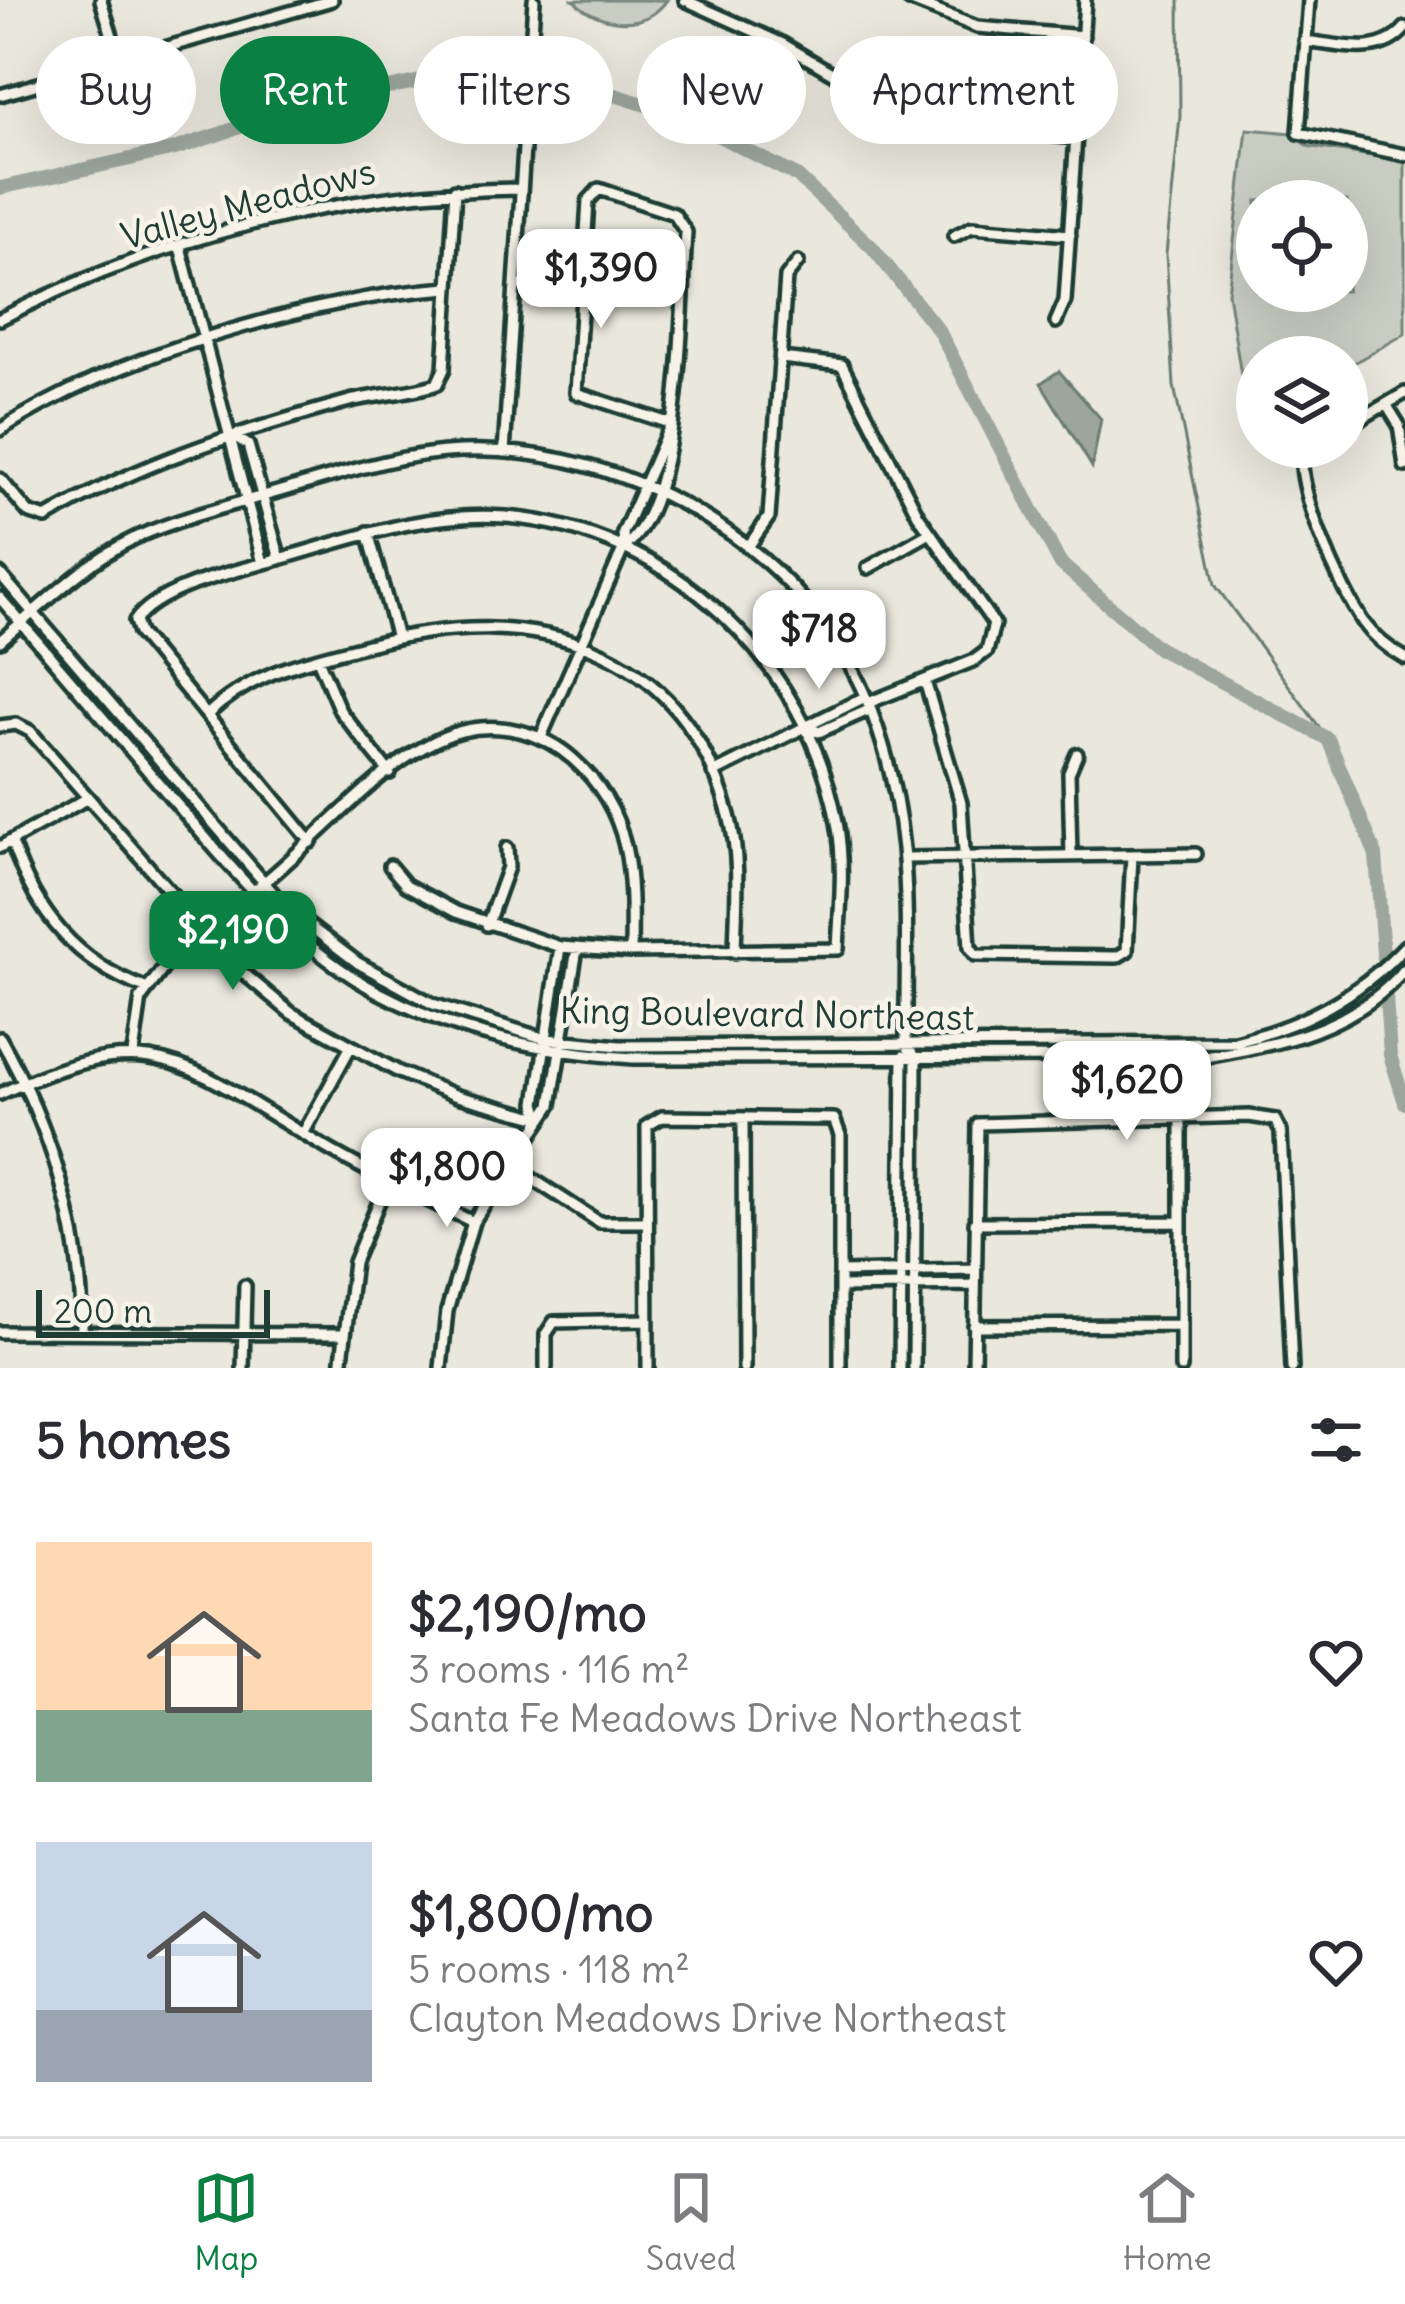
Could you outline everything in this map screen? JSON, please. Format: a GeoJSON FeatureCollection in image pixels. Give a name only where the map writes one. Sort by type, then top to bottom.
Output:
{"type":"FeatureCollection","features":[{"type":"Feature","properties":{"kind":"street"},"geometry":{"type":"LineString","coordinates":[[101,0],[112,36]]}},
{"type":"Feature","properties":{"kind":"street"},"geometry":{"type":"LineString","coordinates":[[196,40],[332,0]]}},
{"type":"Feature","properties":{"kind":"street"},"geometry":{"type":"LineString","coordinates":[[504,452],[525,133],[533,106],[528,95],[534,0]]}},
{"type":"Feature","properties":{"kind":"street"},"geometry":{"type":"LineString","coordinates":[[685,0],[783,44],[830,72]]}},
{"type":"Feature","properties":{"kind":"street"},"geometry":{"type":"LineString","coordinates":[[909,0],[977,27],[1083,35],[1085,0]]}},
{"type":"Feature","properties":{"kind":"street"},"geometry":{"type":"LineString","coordinates":[[1309,0],[1299,133],[1405,155]]}},
{"type":"Feature","properties":{"kind":"street"},"geometry":{"type":"LineString","coordinates":[[1305,41],[1373,48],[1390,44],[1405,28]]}},
{"type":"Feature","properties":{"kind":"street"},"geometry":{"type":"LineString","coordinates":[[0,95],[36,85]]}},
{"type":"Feature","properties":{"kind":"street"},"geometry":{"type":"LineString","coordinates":[[1056,322],[1065,302],[1076,144]]}},
{"type":"Feature","properties":{"kind":"street","name":"Valley Meadows"},"geometry":{"type":"LineString","coordinates":[[0,319],[88,276],[347,202],[455,190],[521,189]]}},
{"type":"Feature","properties":{"kind":"street"},"geometry":{"type":"LineString","coordinates":[[0,479],[36,518],[46,518],[128,473],[234,436],[351,401],[439,383],[445,369],[455,190]]}},
{"type":"Feature","properties":{"kind":"street"},"geometry":{"type":"LineString","coordinates":[[624,547],[636,539],[668,466],[672,424],[685,225],[674,214],[614,190],[594,190],[588,201],[576,394],[672,424]]}},
{"type":"Feature","properties":{"kind":"street"},"geometry":{"type":"LineString","coordinates":[[954,236],[972,227],[1070,235]]}},
{"type":"Feature","properties":{"kind":"street"},"geometry":{"type":"LineString","coordinates":[[180,247],[234,436],[231,450],[263,563]]}},
{"type":"Feature","properties":{"kind":"street"},"geometry":{"type":"LineString","coordinates":[[748,547],[770,517],[786,277],[798,262]]}},
{"type":"Feature","properties":{"kind":"street"},"geometry":{"type":"LineString","coordinates":[[516,285],[581,290]]}},
{"type":"Feature","properties":{"kind":"street"},"geometry":{"type":"LineString","coordinates":[[0,430],[96,376],[339,303],[449,288]]}},
{"type":"Feature","properties":{"kind":"street"},"geometry":{"type":"LineString","coordinates":[[713,773],[808,728],[819,732],[868,703],[987,651],[994,624],[930,533],[842,365],[781,358]]}},
{"type":"Feature","properties":{"kind":"street"},"geometry":{"type":"LineString","coordinates":[[1368,415],[1405,393]]}},
{"type":"Feature","properties":{"kind":"street"},"geometry":{"type":"LineString","coordinates":[[1386,404],[1399,425],[1405,466]]}},
{"type":"Feature","properties":{"kind":"street"},"geometry":{"type":"LineString","coordinates":[[541,737],[672,424]]}},
{"type":"Feature","properties":{"kind":"street"},"geometry":{"type":"LineString","coordinates":[[234,436],[248,446],[280,559]]}},
{"type":"Feature","properties":{"kind":"street"},"geometry":{"type":"LineString","coordinates":[[0,641],[99,559],[138,537],[245,501],[427,453],[504,452],[573,462],[645,485],[748,547],[816,617],[868,703],[900,797],[906,858],[907,1045],[902,1058],[900,1368]]}},
{"type":"Feature","properties":{"kind":"street"},"geometry":{"type":"LineString","coordinates":[[1305,468],[1309,502],[1356,610],[1376,637],[1405,658]]}},
{"type":"Feature","properties":{"kind":"street"},"geometry":{"type":"LineString","coordinates":[[311,842],[139,633],[135,621],[142,611],[176,593],[263,563],[413,521],[503,517],[553,523],[624,547],[733,621],[763,654],[808,728],[837,818],[842,860],[838,949],[631,952],[560,946],[487,925],[406,885],[390,866]]}},
{"type":"Feature","properties":{"kind":"street"},"geometry":{"type":"LineString","coordinates":[[368,532],[397,638]]}},
{"type":"Feature","properties":{"kind":"street"},"geometry":{"type":"LineString","coordinates":[[868,568],[930,533]]}},
{"type":"Feature","properties":{"kind":"street","name":"King Boulevard Northeast"},"geometry":{"type":"LineString","coordinates":[[0,574],[287,909],[394,985],[560,1053],[633,1058],[1205,1057],[1281,1045],[1318,1031],[1369,1000],[1405,969]]}},
{"type":"Feature","properties":{"kind":"street","name":"King Boulevard Northeast"},"geometry":{"type":"LineString","coordinates":[[0,598],[251,891],[313,949],[377,992],[456,1027],[545,1045],[562,1040],[620,1046],[1235,1042],[1298,1025],[1366,982],[1405,946]]}},
{"type":"Feature","properties":{"kind":"street"},"geometry":{"type":"LineString","coordinates":[[207,715],[245,683],[427,629],[497,625],[583,645],[614,660],[666,700],[713,773],[736,856],[735,952]]}},
{"type":"Feature","properties":{"kind":"street"},"geometry":{"type":"LineString","coordinates":[[318,658],[334,701],[390,773]]}},
{"type":"Feature","properties":{"kind":"street"},"geometry":{"type":"LineString","coordinates":[[925,681],[962,802],[970,946],[988,958],[1117,957],[1127,951],[1132,856]]}},
{"type":"Feature","properties":{"kind":"street"},"geometry":{"type":"LineString","coordinates":[[0,726],[16,724],[30,731],[204,931],[291,1013],[350,1048],[457,1096],[540,1118]]}},
{"type":"Feature","properties":{"kind":"street"},"geometry":{"type":"LineString","coordinates":[[134,1054],[146,988],[204,931],[390,773],[432,743],[464,730],[497,728],[541,737],[588,772],[624,827],[632,873],[631,952]]}},
{"type":"Feature","properties":{"kind":"street"},"geometry":{"type":"LineString","coordinates":[[1071,856],[1070,772],[1077,754]]}},
{"type":"Feature","properties":{"kind":"street"},"geometry":{"type":"LineString","coordinates":[[0,847],[88,798]]}},
{"type":"Feature","properties":{"kind":"street"},"geometry":{"type":"LineString","coordinates":[[12,844],[26,884],[72,946],[113,976],[146,988]]}},
{"type":"Feature","properties":{"kind":"street"},"geometry":{"type":"LineString","coordinates":[[487,925],[508,867],[507,848]]}},
{"type":"Feature","properties":{"kind":"street"},"geometry":{"type":"LineString","coordinates":[[906,858],[1196,854]]}},
{"type":"Feature","properties":{"kind":"street"},"geometry":{"type":"LineString","coordinates":[[540,1118],[536,1103],[560,946]]}},
{"type":"Feature","properties":{"kind":"street"},"geometry":{"type":"LineString","coordinates":[[441,1368],[447,1311],[473,1222],[551,1105],[577,949]]}},
{"type":"Feature","properties":{"kind":"street"},"geometry":{"type":"LineString","coordinates":[[0,1038],[25,1082],[73,1224],[82,1279],[82,1330]]}},
{"type":"Feature","properties":{"kind":"street"},"geometry":{"type":"LineString","coordinates":[[907,1045],[916,1058],[914,1368]]}},
{"type":"Feature","properties":{"kind":"street"},"geometry":{"type":"LineString","coordinates":[[1079,1120],[1080,1045]]}},
{"type":"Feature","properties":{"kind":"street"},"geometry":{"type":"LineString","coordinates":[[1096,1045],[1096,1120]]}},
{"type":"Feature","properties":{"kind":"street"},"geometry":{"type":"LineString","coordinates":[[303,1134],[350,1048]]}},
{"type":"Feature","properties":{"kind":"street"},"geometry":{"type":"LineString","coordinates":[[0,1094],[101,1056],[134,1054],[208,1073],[303,1134],[473,1222]]}},
{"type":"Feature","properties":{"kind":"street"},"geometry":{"type":"LineString","coordinates":[[648,1368],[647,1126],[662,1117],[834,1119],[840,1135],[840,1368]]}},
{"type":"Feature","properties":{"kind":"street"},"geometry":{"type":"LineString","coordinates":[[743,1118],[744,1368]]}},
{"type":"Feature","properties":{"kind":"street"},"geometry":{"type":"LineString","coordinates":[[1181,1120],[1181,1368]]}},
{"type":"Feature","properties":{"kind":"street"},"geometry":{"type":"LineString","coordinates":[[974,1368],[978,1124],[1275,1120],[1281,1132],[1292,1368]]}},
{"type":"Feature","properties":{"kind":"street"},"geometry":{"type":"LineString","coordinates":[[511,1165],[598,1222],[646,1222]]}},
{"type":"Feature","properties":{"kind":"street"},"geometry":{"type":"LineString","coordinates":[[341,1368],[341,1334],[354,1262],[388,1180]]}},
{"type":"Feature","properties":{"kind":"street"},"geometry":{"type":"LineString","coordinates":[[975,1222],[1181,1222]]}},
{"type":"Feature","properties":{"kind":"street"},"geometry":{"type":"LineString","coordinates":[[841,1272],[974,1269]]}},
{"type":"Feature","properties":{"kind":"street"},"geometry":{"type":"LineString","coordinates":[[840,1287],[974,1285]]}},
{"type":"Feature","properties":{"kind":"street"},"geometry":{"type":"LineString","coordinates":[[243,1368],[244,1286]]}},
{"type":"Feature","properties":{"kind":"street"},"geometry":{"type":"LineString","coordinates":[[546,1368],[547,1334],[554,1322],[647,1320]]}},
{"type":"Feature","properties":{"kind":"street"},"geometry":{"type":"LineString","coordinates":[[974,1326],[1181,1325]]}},
{"type":"Feature","properties":{"kind":"street"},"geometry":{"type":"LineString","coordinates":[[0,1332],[341,1334]]}},
{"type":"Feature","properties":{"kind":"shaded area"},"geometry":{"type":"Polygon","coordinates":[[[573,0],[667,0],[646,17],[621,22],[595,15],[573,0]]]}},
{"type":"Feature","properties":{"kind":"shaded area"},"geometry":{"type":"Polygon","coordinates":[[[1247,129],[1293,133],[1307,146],[1405,161],[1405,334],[1368,355],[1368,336],[1236,336],[1236,344],[1228,293],[1236,224],[1236,312],[1368,312],[1368,180],[1241,180],[1247,129]]]}},
{"type":"Feature","properties":{"kind":"shaded area"},"geometry":{"type":"Polygon","coordinates":[[[1059,371],[1101,419],[1092,467],[1041,383],[1059,371]]]}},
{"type":"Feature","properties":{"kind":"waterway"},"geometry":{"type":"LineString","coordinates":[[428,0],[436,3]]}},
{"type":"Feature","properties":{"kind":"waterway"},"geometry":{"type":"LineString","coordinates":[[1179,0],[1180,117],[1166,254],[1174,386],[1215,585],[1328,739]]}},
{"type":"Feature","properties":{"kind":"waterway"},"geometry":{"type":"LineString","coordinates":[[0,188],[175,149],[296,108],[420,81],[555,76],[678,115],[797,176],[872,247],[939,331],[1060,563],[1158,648],[1328,739],[1376,855],[1390,1055],[1405,1103]]}}]}
